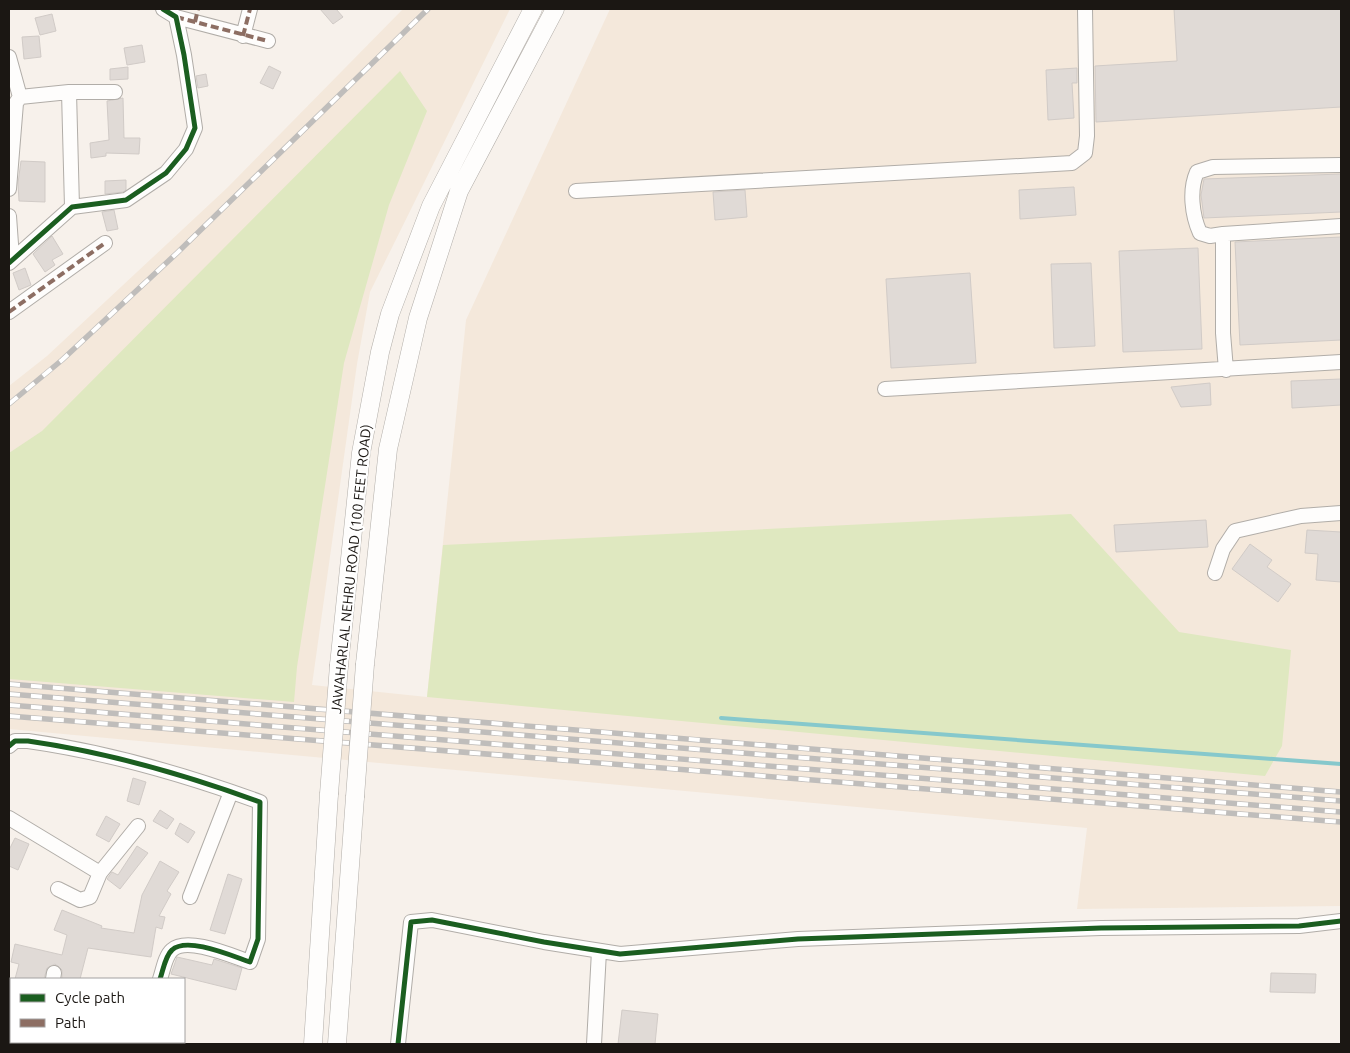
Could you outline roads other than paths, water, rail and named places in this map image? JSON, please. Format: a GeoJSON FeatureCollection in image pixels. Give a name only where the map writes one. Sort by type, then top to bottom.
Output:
{"type":"FeatureCollection","features":[{"type":"Feature","properties":{"kind":"main road","name":"JAWAHARLAL NEHRU ROAD (100 FEET ROAD)"},"geometry":{"type":"LineString","coordinates":[[313,1044],[339,665],[361,453],[380,352],[390,314],[431,206],[534,9]]}},
{"type":"Feature","properties":{"kind":"main road","name":"JAWAHARLAL NEHRU ROAD (100 FEET ROAD)"},"geometry":{"type":"LineString","coordinates":[[337,1044],[365,664],[388,449],[418,318],[460,191],[555,9]]}},
{"type":"Feature","properties":{"kind":"street"},"geometry":{"type":"LineString","coordinates":[[164,9],[176,17],[197,15],[243,36],[268,41]]}},
{"type":"Feature","properties":{"kind":"street"},"geometry":{"type":"LineString","coordinates":[[243,36],[250,9]]}},
{"type":"Feature","properties":{"kind":"street"},"geometry":{"type":"LineString","coordinates":[[576,191],[1072,162],[1085,152],[1088,136],[1085,9]]}},
{"type":"Feature","properties":{"kind":"street"},"geometry":{"type":"LineString","coordinates":[[11,260],[72,207],[126,200],[166,172],[186,149],[195,128],[176,17]]}},
{"type":"Feature","properties":{"kind":"street"},"geometry":{"type":"LineString","coordinates":[[9,57],[20,97],[16,103],[9,189]]}},
{"type":"Feature","properties":{"kind":"street"},"geometry":{"type":"LineString","coordinates":[[69,92],[72,207]]}},
{"type":"Feature","properties":{"kind":"street"},"geometry":{"type":"LineString","coordinates":[[20,97],[69,92],[115,92]]}},
{"type":"Feature","properties":{"kind":"street"},"geometry":{"type":"LineString","coordinates":[[1341,165],[1213,166],[1197,172],[1191,184],[1196,223],[1200,233],[1210,236],[1341,226]]}},
{"type":"Feature","properties":{"kind":"street"},"geometry":{"type":"LineString","coordinates":[[9,216],[11,260]]}},
{"type":"Feature","properties":{"kind":"street"},"geometry":{"type":"LineString","coordinates":[[1223,234],[1223,333],[1226,370]]}},
{"type":"Feature","properties":{"kind":"street"},"geometry":{"type":"LineString","coordinates":[[9,312],[105,243]]}},
{"type":"Feature","properties":{"kind":"street"},"geometry":{"type":"LineString","coordinates":[[885,389],[1341,362]]}},
{"type":"Feature","properties":{"kind":"street"},"geometry":{"type":"LineString","coordinates":[[1215,573],[1223,549],[1235,531],[1301,516],[1341,513]]}},
{"type":"Feature","properties":{"kind":"street"},"geometry":{"type":"LineString","coordinates":[[9,746],[15,742],[49,744],[111,758],[260,802],[258,939],[250,962],[196,945],[176,947],[170,952],[160,978]]}},
{"type":"Feature","properties":{"kind":"street"},"geometry":{"type":"LineString","coordinates":[[190,897],[231,792]]}},
{"type":"Feature","properties":{"kind":"street"},"geometry":{"type":"LineString","coordinates":[[9,818],[100,873]]}},
{"type":"Feature","properties":{"kind":"street"},"geometry":{"type":"LineString","coordinates":[[58,889],[80,900],[90,897],[100,873],[138,826]]}},
{"type":"Feature","properties":{"kind":"street"},"geometry":{"type":"LineString","coordinates":[[398,1044],[412,922],[432,920],[620,954],[798,939],[1101,928],[1299,926],[1341,921]]}},
{"type":"Feature","properties":{"kind":"street"},"geometry":{"type":"LineString","coordinates":[[594,1044],[599,951]]}},
{"type":"Feature","properties":{"kind":"waterway"},"geometry":{"type":"LineString","coordinates":[[721,718],[1341,764]]}},
{"type":"Feature","properties":{"kind":"railway"},"geometry":{"type":"LineString","coordinates":[[9,404],[62,360],[177,253],[428,9]]}},
{"type":"Feature","properties":{"kind":"railway"},"geometry":{"type":"LineString","coordinates":[[9,684],[1341,792]]}},
{"type":"Feature","properties":{"kind":"railway"},"geometry":{"type":"LineString","coordinates":[[9,694],[1341,801]]}},
{"type":"Feature","properties":{"kind":"railway"},"geometry":{"type":"LineString","coordinates":[[9,705],[1341,812]]}},
{"type":"Feature","properties":{"kind":"railway"},"geometry":{"type":"LineString","coordinates":[[9,716],[1341,822]]}}]}
